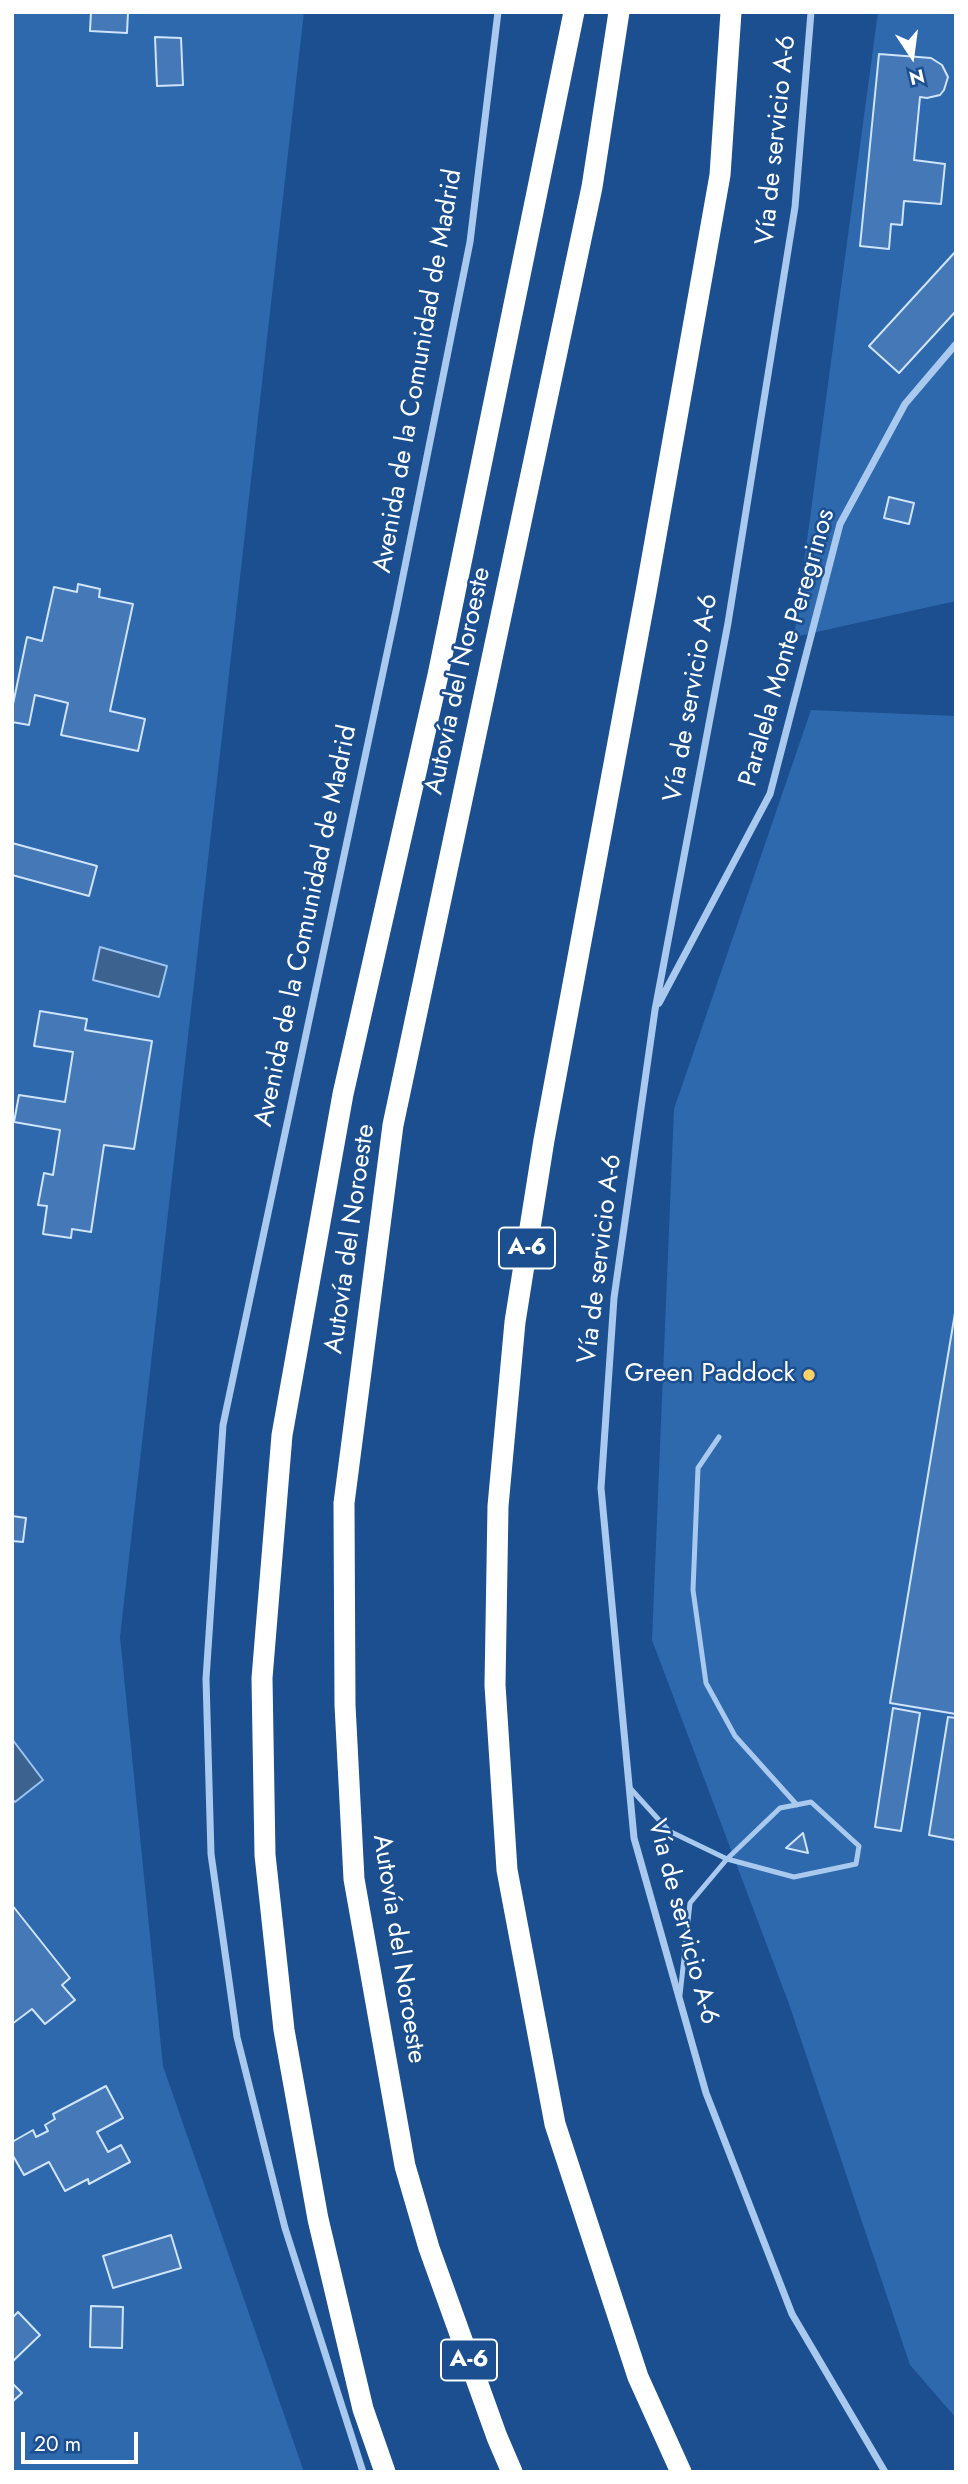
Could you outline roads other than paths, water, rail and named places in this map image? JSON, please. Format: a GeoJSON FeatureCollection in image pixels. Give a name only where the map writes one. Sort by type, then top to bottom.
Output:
{"type":"FeatureCollection","features":[{"type":"Feature","properties":{"kind":"highway"},"geometry":{"type":"LineString","coordinates":[[385,2472],[363,2409],[318,2219],[284,2030],[265,1855],[262,1678],[282,1435],[343,1094],[438,676],[574,12]]}},
{"type":"Feature","properties":{"kind":"highway","name":"Autovía del Noroeste"},"geometry":{"type":"LineString","coordinates":[[512,2472],[429,2248],[405,2166],[354,1879],[345,1705],[344,1503],[393,1125],[592,187],[620,12]]}},
{"type":"Feature","properties":{"kind":"highway","name":"A-6"},"geometry":{"type":"LineString","coordinates":[[681,2472],[638,2377],[555,2124],[507,1870],[495,1685],[498,1506],[515,1322],[544,1140],[720,175],[731,12]]}},
{"type":"Feature","properties":{"kind":"street","name":"Avenida de la Comunidad de Madrid"},"geometry":{"type":"LineString","coordinates":[[363,2472],[285,2228],[237,2037],[211,1854],[205,1679],[223,1425],[396,611],[470,242],[498,12]]}},
{"type":"Feature","properties":{"kind":"street","name":"Vía de servicio A-6"},"geometry":{"type":"LineString","coordinates":[[811,12],[793,220],[728,623],[655,1010],[614,1298],[601,1488],[634,1838],[706,2093],[792,2314],[885,2472]]}},
{"type":"Feature","properties":{"kind":"street","name":"Paralela Monte Peregrinos"},"geometry":{"type":"LineString","coordinates":[[655,1010],[770,794],[840,524],[905,404],[956,344]]}},
{"type":"Feature","properties":{"kind":"lane"},"geometry":{"type":"LineString","coordinates":[[719,1437],[698,1468],[693,1590],[706,1683],[735,1736],[797,1805]]}},
{"type":"Feature","properties":{"kind":"lane"},"geometry":{"type":"LineString","coordinates":[[629,1787],[669,1831],[727,1859],[794,1877],[856,1864],[859,1846],[811,1802],[780,1808],[727,1859],[691,1903],[680,1998]]}},
{"type":"Feature","properties":{"kind":"place","name":"Green Paddock"},"geometry":{"type":"Point","coordinates":[809,1375]}}]}
